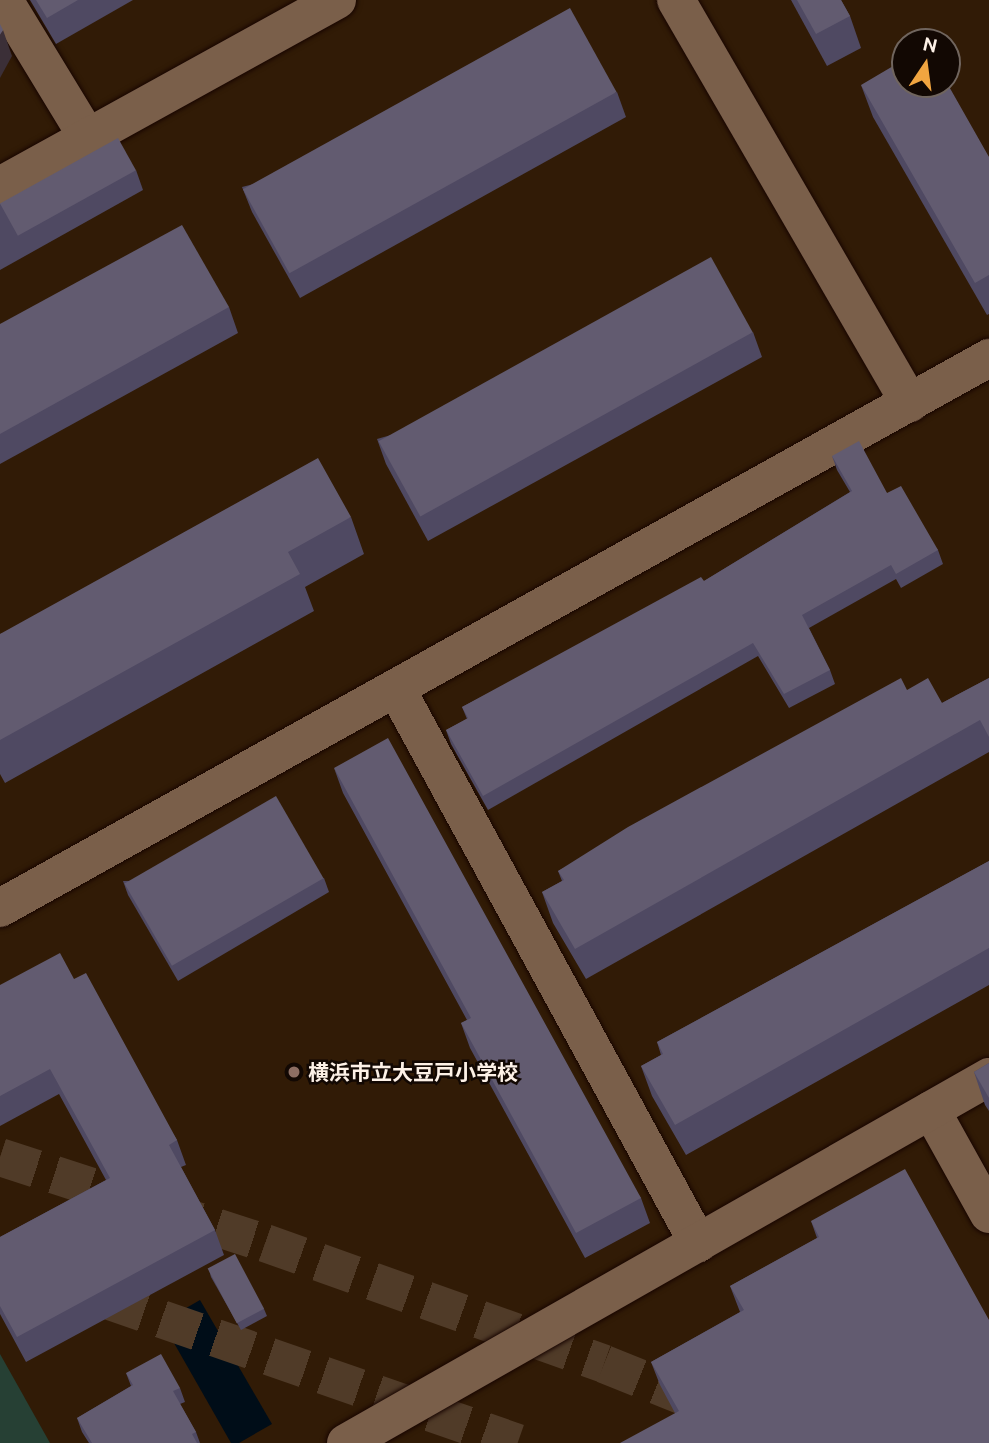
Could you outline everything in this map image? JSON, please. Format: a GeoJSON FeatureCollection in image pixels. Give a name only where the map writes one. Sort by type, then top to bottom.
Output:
{"type":"FeatureCollection","features":[{"type":"Feature","properties":{"kind":"street"},"geometry":{"type":"LineString","coordinates":[[4,0],[88,138]]}},
{"type":"Feature","properties":{"kind":"street"},"geometry":{"type":"LineString","coordinates":[[0,187],[337,0]]}},
{"type":"Feature","properties":{"kind":"street"},"geometry":{"type":"LineString","coordinates":[[676,0],[910,403]]}},
{"type":"Feature","properties":{"kind":"street"},"geometry":{"type":"LineString","coordinates":[[0,908],[397,690],[989,358]]}},
{"type":"Feature","properties":{"kind":"street"},"geometry":{"type":"LineString","coordinates":[[397,690],[698,1243]]}},
{"type":"Feature","properties":{"kind":"street"},"geometry":{"type":"LineString","coordinates":[[346,1443],[989,1077]]}},
{"type":"Feature","properties":{"kind":"street"},"geometry":{"type":"LineString","coordinates":[[931,1110],[989,1214]]}},
{"type":"Feature","properties":{"kind":"green space"},"geometry":{"type":"Polygon","coordinates":[[[0,1354],[50,1443],[0,1443],[0,1354]]]}},
{"type":"Feature","properties":{"kind":"shaded area"},"geometry":{"type":"Polygon","coordinates":[[[200,1300],[272,1424],[239,1443],[231,1443],[162,1322],[200,1300]]]}},
{"type":"Feature","properties":{"kind":"building"},"geometry":{"type":"Polygon","coordinates":[[[36,0],[78,0],[47,18],[36,0]]]}},
{"type":"Feature","properties":{"kind":"building"},"geometry":{"type":"Polygon","coordinates":[[[797,0],[841,0],[850,16],[816,34],[797,0]]]}},
{"type":"Feature","properties":{"kind":"building"},"geometry":{"type":"Polygon","coordinates":[[[570,8],[617,92],[289,273],[243,189],[570,8]]]}},
{"type":"Feature","properties":{"kind":"building"},"geometry":{"type":"Polygon","coordinates":[[[891,67],[891,98],[956,98],[989,157],[989,275],[975,283],[861,85],[891,67]]]}},
{"type":"Feature","properties":{"kind":"building"},"geometry":{"type":"Polygon","coordinates":[[[118,138],[136,170],[18,236],[0,203],[118,138]]]}},
{"type":"Feature","properties":{"kind":"building"},"geometry":{"type":"Polygon","coordinates":[[[182,225],[229,307],[0,434],[0,324],[182,225]]]}},
{"type":"Feature","properties":{"kind":"building"},"geometry":{"type":"Polygon","coordinates":[[[711,257],[753,332],[420,516],[379,441],[711,257]]]}},
{"type":"Feature","properties":{"kind":"building"},"geometry":{"type":"Polygon","coordinates":[[[859,441],[887,493],[901,486],[938,550],[896,574],[891,565],[802,615],[830,670],[784,694],[753,643],[483,796],[446,730],[468,718],[462,707],[701,577],[704,581],[852,491],[832,456],[859,441]]]}},
{"type":"Feature","properties":{"kind":"building"},"geometry":{"type":"Polygon","coordinates":[[[318,458],[351,517],[288,552],[300,574],[0,740],[0,634],[318,458]]]}},
{"type":"Feature","properties":{"kind":"building"},"geometry":{"type":"Polygon","coordinates":[[[901,678],[907,690],[928,678],[942,703],[989,678],[989,737],[980,720],[575,949],[542,892],[564,880],[558,871],[628,827],[901,678]]]}},
{"type":"Feature","properties":{"kind":"building"},"geometry":{"type":"Polygon","coordinates":[[[388,738],[641,1198],[576,1233],[461,1023],[471,1018],[334,768],[388,738]]]}},
{"type":"Feature","properties":{"kind":"building"},"geometry":{"type":"Polygon","coordinates":[[[276,796],[324,878],[172,966],[124,884],[276,796]]]}},
{"type":"Feature","properties":{"kind":"building"},"geometry":{"type":"Polygon","coordinates":[[[989,861],[989,948],[675,1125],[641,1066],[663,1054],[657,1042],[989,861]]]}},
{"type":"Feature","properties":{"kind":"building"},"geometry":{"type":"Polygon","coordinates":[[[60,953],[74,979],[86,973],[177,1140],[169,1145],[215,1230],[17,1337],[0,1306],[0,1237],[110,1178],[50,1069],[0,1096],[0,985],[60,953]]]}},
{"type":"Feature","properties":{"kind":"building"},"geometry":{"type":"Polygon","coordinates":[[[989,1063],[989,1098],[974,1072],[989,1063]]]}},
{"type":"Feature","properties":{"kind":"building"},"geometry":{"type":"Polygon","coordinates":[[[905,1169],[989,1320],[989,1443],[620,1443],[679,1411],[651,1362],[744,1310],[730,1286],[819,1237],[811,1221],[905,1169]]]}},
{"type":"Feature","properties":{"kind":"building"},"geometry":{"type":"Polygon","coordinates":[[[235,1254],[264,1309],[237,1323],[208,1269],[235,1254]]]}},
{"type":"Feature","properties":{"kind":"building"},"geometry":{"type":"Polygon","coordinates":[[[161,1354],[180,1388],[173,1391],[196,1432],[192,1434],[197,1443],[92,1443],[77,1418],[133,1385],[126,1373],[161,1354]]]}},
{"type":"Feature","properties":{"kind":"tunnel"},"geometry":{"type":"LineString","coordinates":[[0,1157],[265,1243],[604,1364],[801,1443]]}},
{"type":"Feature","properties":{"kind":"tunnel"},"geometry":{"type":"LineString","coordinates":[[0,1263],[518,1443]]}},
{"type":"Feature","properties":{"kind":"place","name":"横浜市立大豆戸小学校"},"geometry":{"type":"Point","coordinates":[294,1072]}}]}
